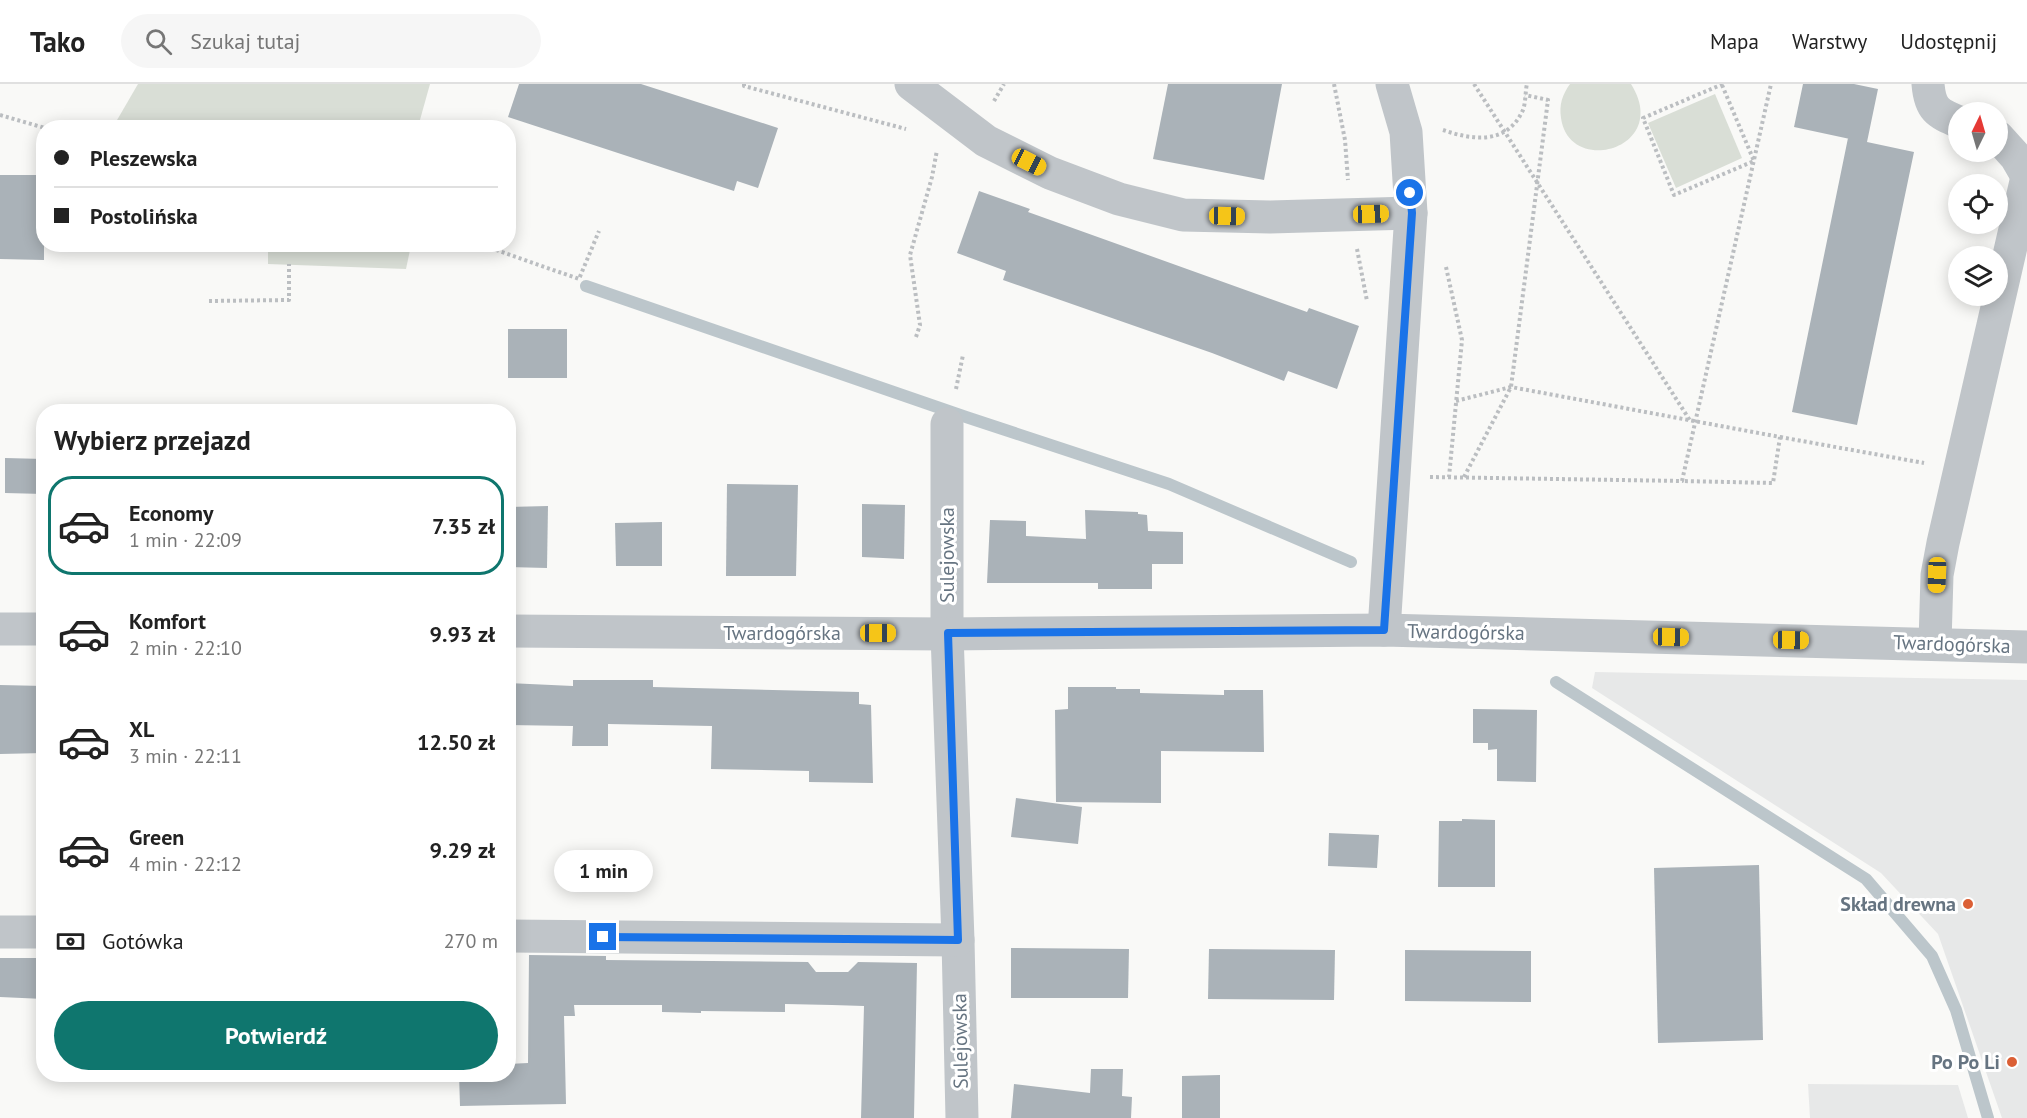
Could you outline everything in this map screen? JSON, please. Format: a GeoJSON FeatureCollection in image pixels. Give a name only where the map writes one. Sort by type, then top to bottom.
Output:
{"type":"FeatureCollection","features":[{"type":"Feature","properties":{"kind":"street"},"geometry":{"type":"LineString","coordinates":[[911,84],[944,125],[986,141],[1050,173],[1119,199],[1184,215],[1270,217],[1412,213]]}},
{"type":"Feature","properties":{"kind":"street"},"geometry":{"type":"LineString","coordinates":[[1384,630],[1412,213],[1406,132],[1392,84]]}},
{"type":"Feature","properties":{"kind":"street"},"geometry":{"type":"LineString","coordinates":[[1928,84],[1929,99],[1939,114],[1948,118]]}},
{"type":"Feature","properties":{"kind":"street"},"geometry":{"type":"LineString","coordinates":[[1935,643],[1937,575],[2027,176],[2008,149]]}},
{"type":"Feature","properties":{"kind":"street","name":"Sulejowska"},"geometry":{"type":"LineString","coordinates":[[947,424],[948,633],[962,1118]]}},
{"type":"Feature","properties":{"kind":"street"},"geometry":{"type":"LineString","coordinates":[[0,629],[36,629]]}},
{"type":"Feature","properties":{"kind":"street","name":"Twardogórska"},"geometry":{"type":"LineString","coordinates":[[516,631],[948,633],[1384,630],[2027,647]]}},
{"type":"Feature","properties":{"kind":"street"},"geometry":{"type":"LineString","coordinates":[[0,932],[36,932]]}},
{"type":"Feature","properties":{"kind":"street"},"geometry":{"type":"LineString","coordinates":[[516,936],[958,940]]}},
{"type":"Feature","properties":{"kind":"path"},"geometry":{"type":"LineString","coordinates":[[744,84],[744,86],[944,125],[933,177],[910,255],[920,325],[916,338]]}},
{"type":"Feature","properties":{"kind":"path"},"geometry":{"type":"LineString","coordinates":[[1334,84],[1345,140],[1351,215],[1367,302]]}},
{"type":"Feature","properties":{"kind":"path"},"geometry":{"type":"LineString","coordinates":[[1474,84],[1694,427]]}},
{"type":"Feature","properties":{"kind":"path"},"geometry":{"type":"LineString","coordinates":[[1438,128],[1464,137],[1487,137],[1505,133],[1522,112],[1527,84]]}},
{"type":"Feature","properties":{"kind":"path"},"geometry":{"type":"LineString","coordinates":[[1722,84],[1754,161],[1674,195],[1643,118],[1722,84]]}},
{"type":"Feature","properties":{"kind":"path"},"geometry":{"type":"LineString","coordinates":[[1682,481],[1771,84]]}},
{"type":"Feature","properties":{"kind":"path"},"geometry":{"type":"LineString","coordinates":[[1464,477],[1511,387],[1548,100],[1525,95]]}},
{"type":"Feature","properties":{"kind":"path"},"geometry":{"type":"LineString","coordinates":[[0,115],[36,125]]}},
{"type":"Feature","properties":{"kind":"path"},"geometry":{"type":"LineString","coordinates":[[502,252],[579,279],[599,231]]}},
{"type":"Feature","properties":{"kind":"path"},"geometry":{"type":"LineString","coordinates":[[1445,262],[1462,340],[1449,477]]}},
{"type":"Feature","properties":{"kind":"path"},"geometry":{"type":"LineString","coordinates":[[209,301],[289,300],[289,264]]}},
{"type":"Feature","properties":{"kind":"path"},"geometry":{"type":"LineString","coordinates":[[956,390],[963,355]]}},
{"type":"Feature","properties":{"kind":"path"},"geometry":{"type":"LineString","coordinates":[[1456,401],[1511,387],[1960,470]]}},
{"type":"Feature","properties":{"kind":"path"},"geometry":{"type":"LineString","coordinates":[[1394,478],[1464,477],[1773,483],[1780,437]]}},
{"type":"Feature","properties":{"kind":"shaded area"},"geometry":{"type":"Polygon","coordinates":[[[138,84],[430,84],[420,120],[117,120],[138,84]]]}},
{"type":"Feature","properties":{"kind":"shaded area"},"geometry":{"type":"Polygon","coordinates":[[[1570,84],[1631,84],[1640,107],[1638,125],[1629,139],[1614,148],[1597,150],[1581,147],[1568,136],[1560,109],[1563,96],[1570,84]]]}},
{"type":"Feature","properties":{"kind":"shaded area"},"geometry":{"type":"Polygon","coordinates":[[[1715,94],[1742,158],[1676,188],[1648,123],[1715,94]]]}},
{"type":"Feature","properties":{"kind":"shaded area"},"geometry":{"type":"Polygon","coordinates":[[[268,252],[410,252],[406,269],[268,264],[268,252]]]}},
{"type":"Feature","properties":{"kind":"shaded area","name":"Skład drewna"},"geometry":{"type":"Polygon","coordinates":[[[1595,672],[2027,680],[2027,1118],[2002,1118],[1938,934],[1881,873],[1592,688],[1595,672]]]}},
{"type":"Feature","properties":{"kind":"shaded area"},"geometry":{"type":"Polygon","coordinates":[[[1808,1084],[1958,1085],[1968,1118],[1810,1118],[1808,1084]]]}},
{"type":"Feature","properties":{"kind":"building"},"geometry":{"type":"Polygon","coordinates":[[[519,84],[641,84],[778,128],[758,188],[737,181],[734,191],[508,117],[519,84]]]}},
{"type":"Feature","properties":{"kind":"building"},"geometry":{"type":"Polygon","coordinates":[[[1168,84],[1282,84],[1264,180],[1153,159],[1168,84]]]}},
{"type":"Feature","properties":{"kind":"building"},"geometry":{"type":"Polygon","coordinates":[[[1803,84],[1854,84],[1878,89],[1867,142],[1914,152],[1857,425],[1792,412],[1848,139],[1794,127],[1803,84]]]}},
{"type":"Feature","properties":{"kind":"building"},"geometry":{"type":"Polygon","coordinates":[[[0,175],[36,175],[36,252],[44,252],[44,260],[0,259],[0,175]]]}},
{"type":"Feature","properties":{"kind":"building"},"geometry":{"type":"Polygon","coordinates":[[[979,191],[1030,209],[1028,212],[1307,312],[1309,308],[1359,326],[1337,389],[1288,371],[1284,381],[1212,353],[1003,280],[1006,271],[957,253],[979,191]]]}},
{"type":"Feature","properties":{"kind":"building"},"geometry":{"type":"Polygon","coordinates":[[[508,329],[567,329],[567,378],[508,378],[508,329]]]}},
{"type":"Feature","properties":{"kind":"building"},"geometry":{"type":"Polygon","coordinates":[[[5,458],[36,459],[36,494],[5,493],[5,458]]]}},
{"type":"Feature","properties":{"kind":"building"},"geometry":{"type":"Polygon","coordinates":[[[727,484],[798,485],[796,576],[726,576],[727,484]]]}},
{"type":"Feature","properties":{"kind":"building"},"geometry":{"type":"Polygon","coordinates":[[[862,504],[905,505],[904,559],[862,557],[862,504]]]}},
{"type":"Feature","properties":{"kind":"building"},"geometry":{"type":"Polygon","coordinates":[[[548,506],[547,568],[516,567],[516,507],[548,506]]]}},
{"type":"Feature","properties":{"kind":"building"},"geometry":{"type":"Polygon","coordinates":[[[1085,510],[1138,512],[1138,514],[1147,515],[1148,531],[1183,532],[1183,564],[1152,564],[1152,589],[1098,589],[1098,583],[987,583],[990,520],[1026,521],[1026,536],[1086,539],[1085,510]]]}},
{"type":"Feature","properties":{"kind":"building"},"geometry":{"type":"Polygon","coordinates":[[[662,522],[662,566],[616,566],[615,523],[662,522]]]}},
{"type":"Feature","properties":{"kind":"building"},"geometry":{"type":"Polygon","coordinates":[[[573,680],[653,680],[653,687],[859,692],[859,704],[871,705],[873,783],[809,782],[809,771],[711,769],[712,726],[608,724],[608,746],[572,746],[573,726],[516,725],[516,683],[573,686],[573,680]]]}},
{"type":"Feature","properties":{"kind":"building"},"geometry":{"type":"Polygon","coordinates":[[[0,685],[36,686],[36,753],[0,754],[0,685]]]}},
{"type":"Feature","properties":{"kind":"building"},"geometry":{"type":"Polygon","coordinates":[[[1068,687],[1116,687],[1116,689],[1140,689],[1140,693],[1224,695],[1224,690],[1263,690],[1264,752],[1161,751],[1161,803],[1056,802],[1055,710],[1068,709],[1068,687]]]}},
{"type":"Feature","properties":{"kind":"building"},"geometry":{"type":"Polygon","coordinates":[[[1473,709],[1537,710],[1536,782],[1497,781],[1497,749],[1488,750],[1488,743],[1473,743],[1473,709]]]}},
{"type":"Feature","properties":{"kind":"building"},"geometry":{"type":"Polygon","coordinates":[[[1016,798],[1082,807],[1078,844],[1011,837],[1016,798]]]}},
{"type":"Feature","properties":{"kind":"building"},"geometry":{"type":"Polygon","coordinates":[[[1462,819],[1495,820],[1495,887],[1438,887],[1439,821],[1462,821],[1462,819]]]}},
{"type":"Feature","properties":{"kind":"building"},"geometry":{"type":"Polygon","coordinates":[[[1329,833],[1379,835],[1377,868],[1328,866],[1329,833]]]}},
{"type":"Feature","properties":{"kind":"building"},"geometry":{"type":"Polygon","coordinates":[[[1759,865],[1763,1040],[1658,1043],[1654,868],[1759,865]]]}},
{"type":"Feature","properties":{"kind":"building"},"geometry":{"type":"Polygon","coordinates":[[[1011,948],[1129,949],[1128,998],[1011,998],[1011,948]]]}},
{"type":"Feature","properties":{"kind":"building"},"geometry":{"type":"Polygon","coordinates":[[[1209,949],[1335,950],[1334,1000],[1208,999],[1209,949]]]}},
{"type":"Feature","properties":{"kind":"building"},"geometry":{"type":"Polygon","coordinates":[[[1405,950],[1531,951],[1531,1002],[1405,1001],[1405,950]]]}},
{"type":"Feature","properties":{"kind":"building"},"geometry":{"type":"Polygon","coordinates":[[[529,955],[606,956],[606,960],[808,962],[816,972],[848,972],[858,962],[917,963],[914,1118],[861,1118],[864,1006],[785,1004],[785,1012],[701,1011],[701,1013],[662,1012],[662,1005],[574,1005],[575,1016],[564,1016],[566,1104],[460,1106],[459,1082],[516,1082],[516,1064],[528,1063],[529,955]]]}},
{"type":"Feature","properties":{"kind":"building"},"geometry":{"type":"Polygon","coordinates":[[[0,958],[36,958],[36,999],[0,997],[0,958]]]}},
{"type":"Feature","properties":{"kind":"building"},"geometry":{"type":"Polygon","coordinates":[[[1091,1069],[1123,1069],[1122,1096],[1132,1097],[1131,1118],[1011,1118],[1014,1084],[1090,1093],[1091,1069]]]}},
{"type":"Feature","properties":{"kind":"building"},"geometry":{"type":"Polygon","coordinates":[[[1220,1075],[1220,1118],[1182,1118],[1182,1076],[1220,1075]]]}},
{"type":"Feature","properties":{"kind":"waterway"},"geometry":{"type":"LineString","coordinates":[[586,286],[966,417],[1169,484],[1351,562]]}},
{"type":"Feature","properties":{"kind":"waterway"},"geometry":{"type":"LineString","coordinates":[[1556,682],[1866,879],[1932,956],[1956,1010],[1988,1118]]}},
{"type":"Feature","properties":{"kind":"place","name":"Skład drewna"},"geometry":{"type":"Point","coordinates":[1968,904]}},
{"type":"Feature","properties":{"kind":"place","name":"Po Po Li"},"geometry":{"type":"Point","coordinates":[2012,1062]}},
{"type":"Feature","properties":{"kind":"route"},"geometry":{"type":"LineString","coordinates":[[603,937],[958,940],[948,633],[1384,630],[1412,213],[1410,193]]}}]}
